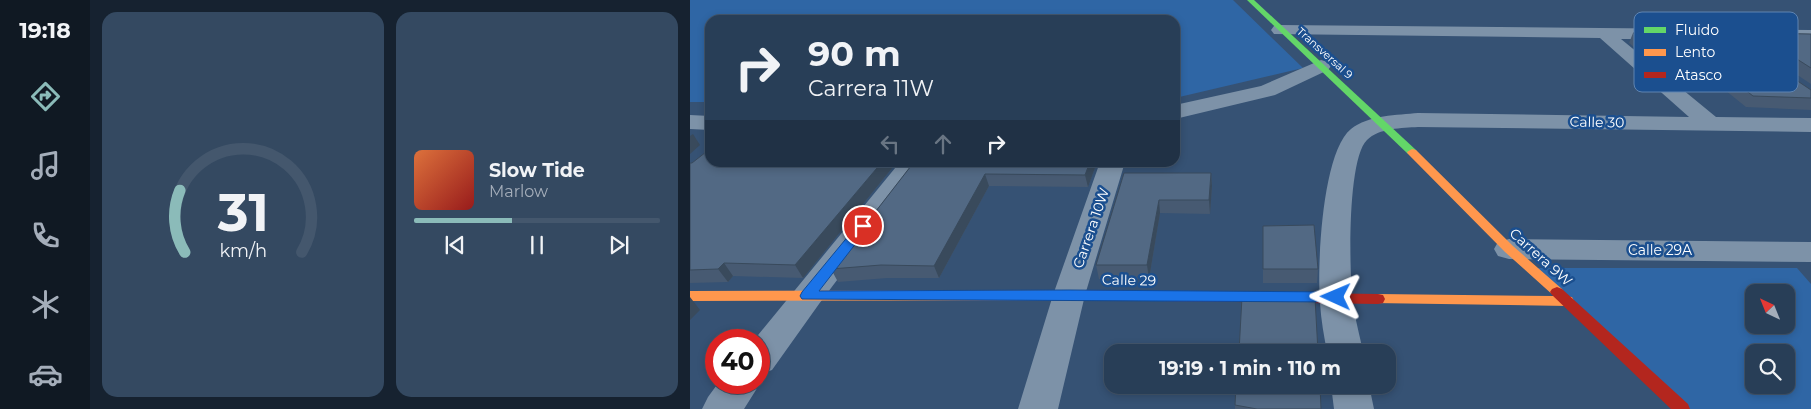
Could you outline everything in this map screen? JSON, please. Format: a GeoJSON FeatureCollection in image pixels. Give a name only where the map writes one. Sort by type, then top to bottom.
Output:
{"type":"FeatureCollection","features":[{"type":"Feature","properties":{"kind":"main road","name":"Transversal 9"},"geometry":{"type":"LineString","coordinates":[[1250,0],[1280,30],[1384,124]]}},
{"type":"Feature","properties":{"kind":"main road","name":"Carrera 9W"},"geometry":{"type":"LineString","coordinates":[[1384,124],[1509,249],[1567,300],[1682,409]]}},
{"type":"Feature","properties":{"kind":"main road","name":"Calle 29"},"geometry":{"type":"LineString","coordinates":[[690,296],[1069,294],[1567,300]]}},
{"type":"Feature","properties":{"kind":"street"},"geometry":{"type":"LineString","coordinates":[[1280,30],[1634,34]]}},
{"type":"Feature","properties":{"kind":"street"},"geometry":{"type":"LineString","coordinates":[[1604,33],[1634,59]]}},
{"type":"Feature","properties":{"kind":"street"},"geometry":{"type":"LineString","coordinates":[[1798,35],[1811,35]]}},
{"type":"Feature","properties":{"kind":"street"},"geometry":{"type":"LineString","coordinates":[[1180,111],[1268,91],[1321,66]]}},
{"type":"Feature","properties":{"kind":"street"},"geometry":{"type":"LineString","coordinates":[[1673,92],[1712,125]]}},
{"type":"Feature","properties":{"kind":"street","name":"Calle 30"},"geometry":{"type":"LineString","coordinates":[[1344,344],[1336,297],[1339,187],[1347,149],[1358,134],[1384,124],[1418,120],[1811,125]]}},
{"type":"Feature","properties":{"kind":"street"},"geometry":{"type":"LineString","coordinates":[[690,122],[705,123]]}},
{"type":"Feature","properties":{"kind":"street"},"geometry":{"type":"LineString","coordinates":[[770,345],[910,167]]}},
{"type":"Feature","properties":{"kind":"street","name":"Carrera 10W"},"geometry":{"type":"LineString","coordinates":[[1038,409],[1069,294],[1111,167]]}},
{"type":"Feature","properties":{"kind":"street","name":"Calle 29A"},"geometry":{"type":"LineString","coordinates":[[1509,249],[1811,252]]}},
{"type":"Feature","properties":{"kind":"street"},"geometry":{"type":"LineString","coordinates":[[722,409],[733,394]]}},
{"type":"Feature","properties":{"kind":"street"},"geometry":{"type":"LineString","coordinates":[[1352,394],[1354,409]]}},
{"type":"Feature","properties":{"kind":"shaded area"},"geometry":{"type":"Polygon","coordinates":[[[690,0],[1233,0],[1303,68],[1180,97],[1180,15],[705,15],[705,102],[690,102],[690,0]]]}},
{"type":"Feature","properties":{"kind":"shaded area"},"geometry":{"type":"Polygon","coordinates":[[[1537,268],[1797,268],[1811,284],[1811,409],[1688,409],[1537,268]]]}},
{"type":"Feature","properties":{"kind":"building"},"geometry":{"type":"Polygon","coordinates":[[[1798,34],[1811,34],[1811,68],[1798,60],[1798,34]]]}},
{"type":"Feature","properties":{"kind":"building"},"geometry":{"type":"Polygon","coordinates":[[[1798,81],[1811,90],[1811,98],[1753,96],[1748,92],[1798,92],[1798,81]]]}},
{"type":"Feature","properties":{"kind":"building"},"geometry":{"type":"Polygon","coordinates":[[[705,153],[705,167],[878,167],[795,265],[724,263],[718,269],[690,270],[690,163],[705,153]]]}},
{"type":"Feature","properties":{"kind":"building"},"geometry":{"type":"Polygon","coordinates":[[[910,167],[1088,167],[1085,175],[985,174],[934,266],[881,265],[831,269],[910,167]]]}},
{"type":"Feature","properties":{"kind":"building"},"geometry":{"type":"Polygon","coordinates":[[[1124,173],[1211,173],[1209,200],[1159,200],[1147,265],[1096,265],[1124,173]]]}},
{"type":"Feature","properties":{"kind":"building"},"geometry":{"type":"Polygon","coordinates":[[[1314,225],[1318,269],[1263,269],[1263,226],[1314,225]]]}},
{"type":"Feature","properties":{"kind":"building"},"geometry":{"type":"Polygon","coordinates":[[[1242,297],[1315,298],[1318,344],[1239,344],[1242,297]]]}},
{"type":"Feature","properties":{"kind":"building"},"geometry":{"type":"Polygon","coordinates":[[[1236,394],[1320,394],[1321,409],[1257,409],[1235,405],[1236,394]]]}},
{"type":"Feature","properties":{"kind":"traffic: fast"},"geometry":{"type":"LineString","coordinates":[[1250,0],[1412,152]]}},
{"type":"Feature","properties":{"kind":"traffic: slow"},"geometry":{"type":"LineString","coordinates":[[1412,152],[1509,249],[1557,292]]}},
{"type":"Feature","properties":{"kind":"traffic: slow"},"geometry":{"type":"LineString","coordinates":[[690,296],[1087,295]]}},
{"type":"Feature","properties":{"kind":"traffic: slow"},"geometry":{"type":"LineString","coordinates":[[1378,299],[1567,301]]}},
{"type":"Feature","properties":{"kind":"traffic: jam"},"geometry":{"type":"LineString","coordinates":[[1557,292],[1682,409]]}},
{"type":"Feature","properties":{"kind":"traffic: jam"},"geometry":{"type":"LineString","coordinates":[[1087,295],[1378,299]]}},
{"type":"Feature","properties":{"kind":"route"},"geometry":{"type":"LineString","coordinates":[[863,226],[807,296],[1069,294],[1336,297]]}}]}
